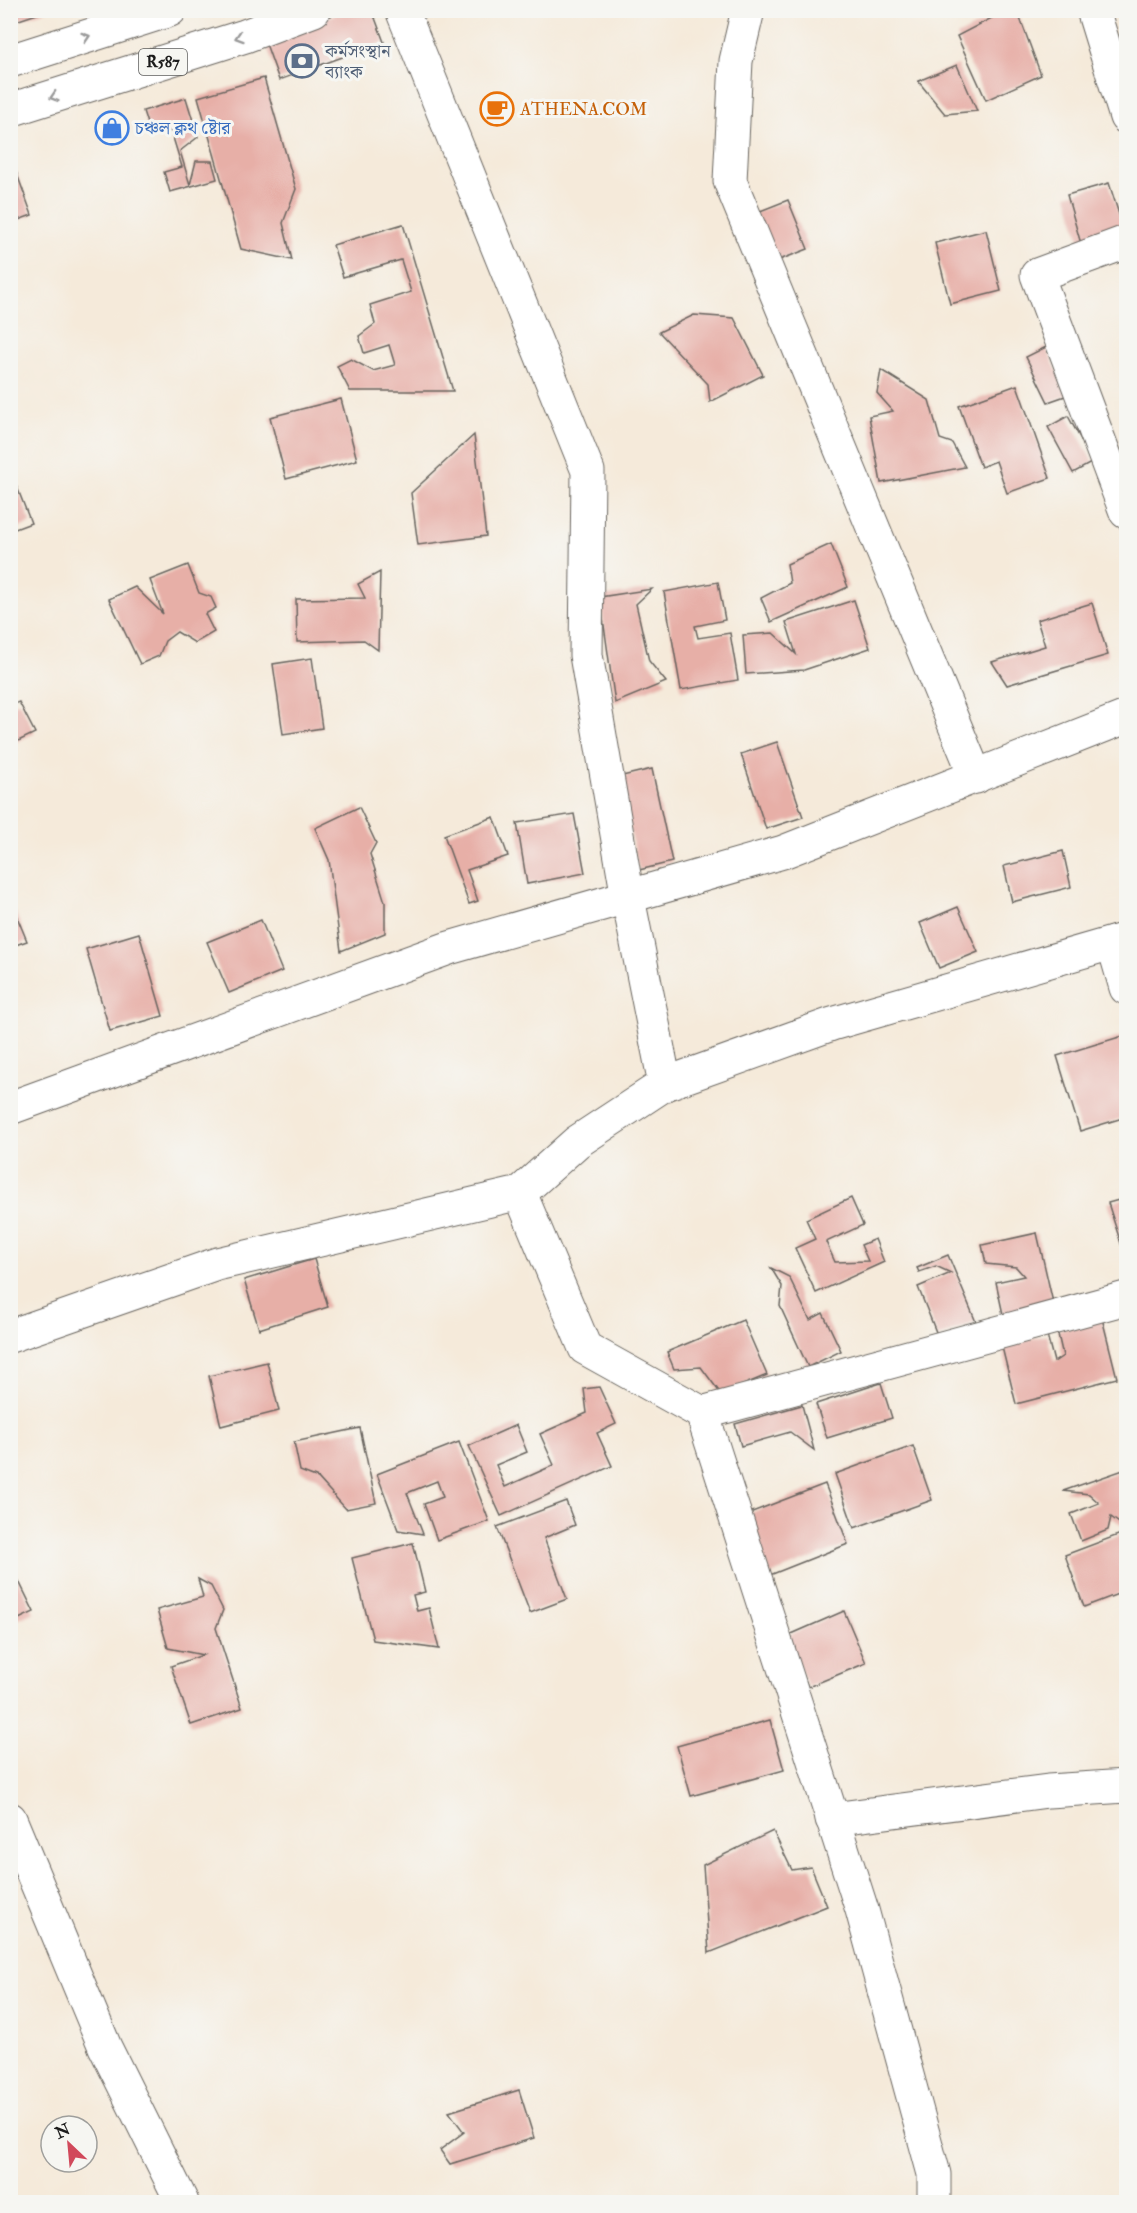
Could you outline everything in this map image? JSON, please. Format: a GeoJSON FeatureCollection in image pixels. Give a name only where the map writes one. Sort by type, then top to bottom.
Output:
{"type":"FeatureCollection","features":[{"type":"Feature","properties":{"kind":"street"},"geometry":{"type":"LineString","coordinates":[[10,61],[170,10]]}},
{"type":"Feature","properties":{"kind":"street","name":"R587"},"geometry":{"type":"LineString","coordinates":[[10,110],[244,36],[314,10]]}},
{"type":"Feature","properties":{"kind":"street"},"geometry":{"type":"LineString","coordinates":[[402,10],[588,471],[586,655],[628,898],[666,1084]]}},
{"type":"Feature","properties":{"kind":"street"},"geometry":{"type":"LineString","coordinates":[[748,10],[736,61],[730,181],[976,777]]}},
{"type":"Feature","properties":{"kind":"street"},"geometry":{"type":"LineString","coordinates":[[1093,10],[1126,117]]}},
{"type":"Feature","properties":{"kind":"street"},"geometry":{"type":"LineString","coordinates":[[1126,242],[1037,275],[1126,512]]}},
{"type":"Feature","properties":{"kind":"street"},"geometry":{"type":"LineString","coordinates":[[10,1108],[449,948],[783,852],[1126,717]]}},
{"type":"Feature","properties":{"kind":"street"},"geometry":{"type":"LineString","coordinates":[[10,1336],[217,1264],[520,1193],[577,1142],[666,1084],[832,1024],[1120,941],[1126,988]]}},
{"type":"Feature","properties":{"kind":"street"},"geometry":{"type":"LineString","coordinates":[[520,1193],[585,1348],[702,1413],[862,1910],[934,2174],[934,2202]]}},
{"type":"Feature","properties":{"kind":"street"},"geometry":{"type":"LineString","coordinates":[[702,1413],[1126,1298]]}},
{"type":"Feature","properties":{"kind":"street"},"geometry":{"type":"LineString","coordinates":[[832,1819],[1048,1791],[1126,1786]]}},
{"type":"Feature","properties":{"kind":"street"},"geometry":{"type":"LineString","coordinates":[[10,1819],[105,2046],[182,2202]]}},
{"type":"Feature","properties":{"kind":"building"},"geometry":{"type":"Polygon","coordinates":[[[10,10],[46,10],[46,11],[10,23],[10,10]]]}},
{"type":"Feature","properties":{"kind":"building","name":"কর্মসংস্থান ব্যাংক"},"geometry":{"type":"Polygon","coordinates":[[[346,10],[372,10],[384,42],[279,80],[265,41],[346,10]]]}},
{"type":"Feature","properties":{"kind":"building"},"geometry":{"type":"Polygon","coordinates":[[[1007,10],[1017,10],[1041,75],[986,100],[957,36],[1007,10]]]}},
{"type":"Feature","properties":{"kind":"building"},"geometry":{"type":"Polygon","coordinates":[[[957,65],[977,111],[945,114],[918,81],[957,65]]]}},
{"type":"Feature","properties":{"kind":"building"},"geometry":{"type":"Polygon","coordinates":[[[264,78],[296,189],[283,223],[292,260],[241,249],[198,97],[264,78]]]}},
{"type":"Feature","properties":{"kind":"building"},"geometry":{"type":"Polygon","coordinates":[[[186,98],[198,137],[180,151],[190,185],[196,161],[212,161],[217,179],[170,192],[164,172],[182,167],[171,131],[151,136],[143,111],[186,98]]]}},
{"type":"Feature","properties":{"kind":"building"},"geometry":{"type":"Polygon","coordinates":[[[10,155],[32,215],[10,223],[10,155]]]}},
{"type":"Feature","properties":{"kind":"building"},"geometry":{"type":"Polygon","coordinates":[[[1109,183],[1124,230],[1081,244],[1067,195],[1109,183]]]}},
{"type":"Feature","properties":{"kind":"building"},"geometry":{"type":"Polygon","coordinates":[[[788,200],[808,249],[774,262],[755,213],[788,200]]]}},
{"type":"Feature","properties":{"kind":"building"},"geometry":{"type":"Polygon","coordinates":[[[403,224],[453,391],[350,391],[337,366],[351,359],[373,371],[395,365],[389,345],[364,353],[359,336],[375,324],[370,305],[411,292],[401,260],[343,277],[333,245],[403,224]]]}},
{"type":"Feature","properties":{"kind":"building"},"geometry":{"type":"Polygon","coordinates":[[[986,230],[1001,291],[950,304],[935,243],[986,230]]]}},
{"type":"Feature","properties":{"kind":"building"},"geometry":{"type":"Polygon","coordinates":[[[694,315],[734,318],[763,375],[710,402],[708,384],[659,332],[694,315]]]}},
{"type":"Feature","properties":{"kind":"building"},"geometry":{"type":"Polygon","coordinates":[[[1046,347],[1068,395],[1048,402],[1026,357],[1046,347]]]}},
{"type":"Feature","properties":{"kind":"building"},"geometry":{"type":"Polygon","coordinates":[[[881,370],[929,400],[940,439],[952,443],[965,467],[881,483],[869,416],[893,411],[877,393],[881,370]]]}},
{"type":"Feature","properties":{"kind":"building"},"geometry":{"type":"Polygon","coordinates":[[[1017,385],[1050,478],[1007,493],[996,461],[981,467],[959,406],[1017,385]]]}},
{"type":"Feature","properties":{"kind":"building"},"geometry":{"type":"Polygon","coordinates":[[[341,399],[357,460],[286,479],[270,417],[341,399]]]}},
{"type":"Feature","properties":{"kind":"building"},"geometry":{"type":"Polygon","coordinates":[[[1068,416],[1093,462],[1073,473],[1048,427],[1068,416]]]}},
{"type":"Feature","properties":{"kind":"building"},"geometry":{"type":"Polygon","coordinates":[[[474,435],[486,536],[418,545],[411,493],[474,435]]]}},
{"type":"Feature","properties":{"kind":"building"},"geometry":{"type":"Polygon","coordinates":[[[10,469],[31,523],[10,531],[10,469]]]}},
{"type":"Feature","properties":{"kind":"building"},"geometry":{"type":"Polygon","coordinates":[[[831,544],[848,587],[771,622],[761,598],[790,583],[787,564],[831,544]]]}},
{"type":"Feature","properties":{"kind":"building"},"geometry":{"type":"Polygon","coordinates":[[[188,565],[199,593],[211,597],[216,608],[205,614],[214,632],[195,643],[177,632],[165,641],[159,656],[140,664],[109,599],[135,587],[163,614],[150,580],[188,565]]]}},
{"type":"Feature","properties":{"kind":"building"},"geometry":{"type":"Polygon","coordinates":[[[380,572],[378,650],[364,640],[297,642],[296,599],[365,598],[358,584],[380,572]]]}},
{"type":"Feature","properties":{"kind":"building"},"geometry":{"type":"Polygon","coordinates":[[[718,582],[725,620],[695,626],[698,638],[730,633],[738,680],[681,690],[664,592],[718,582]]]}},
{"type":"Feature","properties":{"kind":"building"},"geometry":{"type":"Polygon","coordinates":[[[652,589],[636,604],[649,661],[666,682],[615,703],[600,597],[652,589]]]}},
{"type":"Feature","properties":{"kind":"building"},"geometry":{"type":"Polygon","coordinates":[[[854,600],[870,648],[804,670],[746,674],[743,635],[773,633],[796,654],[786,622],[854,600]]]}},
{"type":"Feature","properties":{"kind":"building"},"geometry":{"type":"Polygon","coordinates":[[[1092,603],[1108,655],[1007,685],[992,662],[1045,646],[1037,620],[1092,603]]]}},
{"type":"Feature","properties":{"kind":"building"},"geometry":{"type":"Polygon","coordinates":[[[312,658],[322,728],[283,734],[273,664],[312,658]]]}},
{"type":"Feature","properties":{"kind":"building"},"geometry":{"type":"Polygon","coordinates":[[[19,702],[35,733],[10,745],[10,706],[19,702]]]}},
{"type":"Feature","properties":{"kind":"building"},"geometry":{"type":"Polygon","coordinates":[[[777,742],[803,817],[766,829],[741,754],[777,742]]]}},
{"type":"Feature","properties":{"kind":"building"},"geometry":{"type":"Polygon","coordinates":[[[652,769],[672,862],[639,870],[618,777],[652,769]]]}},
{"type":"Feature","properties":{"kind":"building"},"geometry":{"type":"Polygon","coordinates":[[[359,807],[376,843],[370,854],[385,902],[385,933],[341,951],[329,860],[315,828],[359,807]]]}},
{"type":"Feature","properties":{"kind":"building"},"geometry":{"type":"Polygon","coordinates":[[[574,814],[585,873],[527,884],[517,823],[574,814]]]}},
{"type":"Feature","properties":{"kind":"building"},"geometry":{"type":"Polygon","coordinates":[[[494,817],[508,856],[467,870],[478,901],[469,904],[444,835],[494,817]]]}},
{"type":"Feature","properties":{"kind":"building"},"geometry":{"type":"Polygon","coordinates":[[[1063,851],[1071,887],[1012,902],[1004,866],[1063,851]]]}},
{"type":"Feature","properties":{"kind":"building"},"geometry":{"type":"Polygon","coordinates":[[[10,900],[27,941],[10,947],[10,900]]]}},
{"type":"Feature","properties":{"kind":"building"},"geometry":{"type":"Polygon","coordinates":[[[958,907],[978,952],[939,968],[920,923],[958,907]]]}},
{"type":"Feature","properties":{"kind":"building"},"geometry":{"type":"Polygon","coordinates":[[[261,920],[282,971],[229,993],[207,942],[261,920]]]}},
{"type":"Feature","properties":{"kind":"building"},"geometry":{"type":"Polygon","coordinates":[[[139,933],[163,1016],[110,1031],[86,949],[139,933]]]}},
{"type":"Feature","properties":{"kind":"building"},"geometry":{"type":"Polygon","coordinates":[[[1126,1035],[1126,1117],[1080,1131],[1057,1056],[1126,1035]]]}},
{"type":"Feature","properties":{"kind":"building"},"geometry":{"type":"Polygon","coordinates":[[[851,1198],[863,1225],[826,1242],[835,1262],[868,1261],[861,1245],[875,1239],[884,1262],[816,1293],[795,1248],[815,1239],[806,1219],[851,1198]]]}},
{"type":"Feature","properties":{"kind":"building"},"geometry":{"type":"Polygon","coordinates":[[[1126,1198],[1126,1259],[1108,1203],[1126,1198]]]}},
{"type":"Feature","properties":{"kind":"building"},"geometry":{"type":"Polygon","coordinates":[[[1037,1233],[1054,1307],[1004,1319],[996,1282],[1024,1276],[1016,1267],[986,1264],[982,1245],[1037,1233]]]}},
{"type":"Feature","properties":{"kind":"building"},"geometry":{"type":"Polygon","coordinates":[[[948,1255],[976,1322],[938,1337],[918,1287],[951,1273],[936,1266],[919,1272],[917,1268],[948,1255]]]}},
{"type":"Feature","properties":{"kind":"building"},"geometry":{"type":"Polygon","coordinates":[[[314,1259],[328,1307],[259,1329],[244,1280],[314,1259]]]}},
{"type":"Feature","properties":{"kind":"building"},"geometry":{"type":"Polygon","coordinates":[[[771,1268],[789,1277],[810,1320],[823,1313],[841,1351],[808,1367],[780,1306],[782,1286],[771,1268]]]}},
{"type":"Feature","properties":{"kind":"building"},"geometry":{"type":"Polygon","coordinates":[[[1102,1318],[1117,1378],[1016,1404],[1002,1347],[1047,1335],[1054,1362],[1063,1356],[1057,1330],[1102,1318]]]}},
{"type":"Feature","properties":{"kind":"building"},"geometry":{"type":"Polygon","coordinates":[[[743,1320],[767,1375],[721,1394],[701,1367],[674,1369],[667,1352],[743,1320]]]}},
{"type":"Feature","properties":{"kind":"building"},"geometry":{"type":"Polygon","coordinates":[[[267,1362],[279,1411],[221,1426],[209,1376],[267,1362]]]}},
{"type":"Feature","properties":{"kind":"building"},"geometry":{"type":"Polygon","coordinates":[[[881,1383],[892,1418],[827,1438],[816,1404],[881,1383]]]}},
{"type":"Feature","properties":{"kind":"building"},"geometry":{"type":"Polygon","coordinates":[[[599,1387],[616,1424],[597,1433],[612,1466],[501,1516],[469,1446],[516,1425],[527,1452],[496,1465],[505,1487],[554,1465],[540,1434],[587,1413],[584,1389],[599,1387]]]}},
{"type":"Feature","properties":{"kind":"building"},"geometry":{"type":"Polygon","coordinates":[[[802,1405],[814,1450],[790,1432],[741,1446],[735,1424],[802,1405]]]}},
{"type":"Feature","properties":{"kind":"building"},"geometry":{"type":"Polygon","coordinates":[[[360,1428],[376,1503],[346,1509],[318,1478],[300,1471],[294,1442],[360,1428]]]}},
{"type":"Feature","properties":{"kind":"building"},"geometry":{"type":"Polygon","coordinates":[[[459,1442],[489,1521],[437,1540],[424,1504],[443,1497],[437,1481],[407,1493],[423,1534],[398,1530],[377,1474],[459,1442]]]}},
{"type":"Feature","properties":{"kind":"building"},"geometry":{"type":"Polygon","coordinates":[[[913,1446],[932,1500],[854,1528],[835,1474],[913,1446]]]}},
{"type":"Feature","properties":{"kind":"building"},"geometry":{"type":"Polygon","coordinates":[[[1126,1469],[1126,1528],[1111,1517],[1108,1530],[1081,1541],[1071,1514],[1099,1503],[1089,1494],[1063,1491],[1126,1469]]]}},
{"type":"Feature","properties":{"kind":"building"},"geometry":{"type":"Polygon","coordinates":[[[825,1484],[848,1544],[770,1575],[747,1514],[825,1484]]]}},
{"type":"Feature","properties":{"kind":"building"},"geometry":{"type":"Polygon","coordinates":[[[566,1501],[575,1525],[544,1538],[567,1599],[530,1613],[497,1527],[566,1501]]]}},
{"type":"Feature","properties":{"kind":"building"},"geometry":{"type":"Polygon","coordinates":[[[1126,1532],[1126,1594],[1123,1592],[1084,1607],[1065,1555],[1126,1532]]]}},
{"type":"Feature","properties":{"kind":"building"},"geometry":{"type":"Polygon","coordinates":[[[413,1543],[425,1592],[413,1595],[417,1611],[429,1608],[439,1649],[373,1640],[352,1558],[413,1543]]]}},
{"type":"Feature","properties":{"kind":"building"},"geometry":{"type":"Polygon","coordinates":[[[10,1563],[34,1612],[10,1623],[10,1563]]]}},
{"type":"Feature","properties":{"kind":"building"},"geometry":{"type":"Polygon","coordinates":[[[198,1579],[211,1586],[223,1610],[216,1628],[242,1708],[191,1725],[171,1666],[203,1655],[168,1648],[157,1610],[203,1597],[198,1579]]]}},
{"type":"Feature","properties":{"kind":"building"},"geometry":{"type":"Polygon","coordinates":[[[844,1611],[866,1663],[808,1687],[787,1636],[844,1611]]]}},
{"type":"Feature","properties":{"kind":"building"},"geometry":{"type":"Polygon","coordinates":[[[770,1720],[784,1770],[691,1796],[677,1746],[770,1720]]]}},
{"type":"Feature","properties":{"kind":"building"},"geometry":{"type":"Polygon","coordinates":[[[773,1831],[792,1870],[811,1867],[827,1906],[709,1953],[703,1865],[773,1831]]]}},
{"type":"Feature","properties":{"kind":"building"},"geometry":{"type":"Polygon","coordinates":[[[519,2090],[534,2138],[450,2164],[440,2150],[464,2132],[449,2112],[519,2090]]]}},
{"type":"Feature","properties":{"kind":"place","name":"কর্মসংস্থান ব্যাংক"},"geometry":{"type":"Point","coordinates":[302,61]}},
{"type":"Feature","properties":{"kind":"place","name":"ATHENA.COM"},"geometry":{"type":"Point","coordinates":[497,109]}},
{"type":"Feature","properties":{"kind":"place","name":"চঞ্চল ক্লথ ষ্টোর"},"geometry":{"type":"Point","coordinates":[112,128]}}]}
